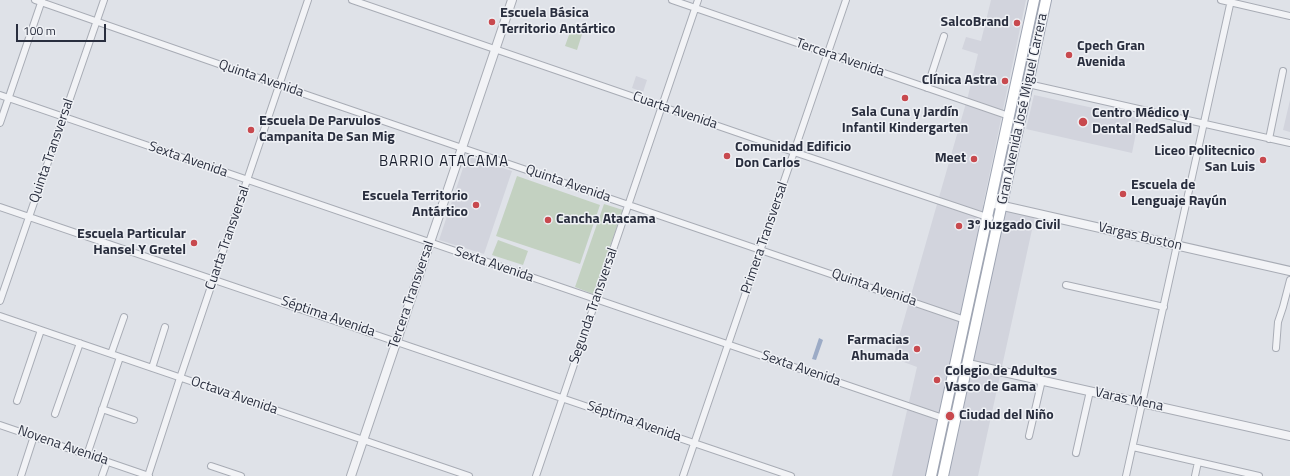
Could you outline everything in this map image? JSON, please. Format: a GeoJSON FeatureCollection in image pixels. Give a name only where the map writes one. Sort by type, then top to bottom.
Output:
{"type":"FeatureCollection","features":[{"type":"Feature","properties":{"kind":"main road","name":"Gran Avenida José Miguel Carrera"},"geometry":{"type":"LineString","coordinates":[[931,476],[1034,0]]}},
{"type":"Feature","properties":{"kind":"main road","name":"Gran Avenida José Miguel Carrera"},"geometry":{"type":"LineString","coordinates":[[943,476],[1046,0]]}},
{"type":"Feature","properties":{"kind":"main road"},"geometry":{"type":"LineString","coordinates":[[958,349],[962,360],[968,364]]}},
{"type":"Feature","properties":{"kind":"street","name":"Quinta Avenida"},"geometry":{"type":"LineString","coordinates":[[35,0],[42,1],[462,148],[965,320]]}},
{"type":"Feature","properties":{"kind":"street","name":"Quinta Transversal"},"geometry":{"type":"LineString","coordinates":[[0,301],[104,0]]}},
{"type":"Feature","properties":{"kind":"street","name":"Cuarta Transversal"},"geometry":{"type":"LineString","coordinates":[[148,476],[308,0]]}},
{"type":"Feature","properties":{"kind":"street","name":"Cuarta Avenida"},"geometry":{"type":"LineString","coordinates":[[352,0],[794,152],[999,220]]}},
{"type":"Feature","properties":{"kind":"street","name":"Tercera Transversal"},"geometry":{"type":"LineString","coordinates":[[351,476],[512,0]]}},
{"type":"Feature","properties":{"kind":"street","name":"Tercera Avenida"},"geometry":{"type":"LineString","coordinates":[[672,0],[1009,116]]}},
{"type":"Feature","properties":{"kind":"street","name":"Segunda Transversal"},"geometry":{"type":"LineString","coordinates":[[536,476],[698,0]]}},
{"type":"Feature","properties":{"kind":"street","name":"Primera Transversal"},"geometry":{"type":"LineString","coordinates":[[683,476],[846,0]]}},
{"type":"Feature","properties":{"kind":"street"},"geometry":{"type":"LineString","coordinates":[[1221,0],[1290,16]]}},
{"type":"Feature","properties":{"kind":"street"},"geometry":{"type":"LineString","coordinates":[[0,123],[42,1]]}},
{"type":"Feature","properties":{"kind":"street"},"geometry":{"type":"LineString","coordinates":[[1126,476],[1230,1]]}},
{"type":"Feature","properties":{"kind":"street"},"geometry":{"type":"LineString","coordinates":[[927,88],[944,36]]}},
{"type":"Feature","properties":{"kind":"street"},"geometry":{"type":"LineString","coordinates":[[1269,139],[1283,71]]}},
{"type":"Feature","properties":{"kind":"street"},"geometry":{"type":"LineString","coordinates":[[1028,84],[1290,143]]}},
{"type":"Feature","properties":{"kind":"street","name":"Sexta Avenida"},"geometry":{"type":"LineString","coordinates":[[0,95],[943,418]]}},
{"type":"Feature","properties":{"kind":"street","name":"Vargas Buston"},"geometry":{"type":"LineString","coordinates":[[990,204],[1290,271]]}},
{"type":"Feature","properties":{"kind":"street","name":"Séptima Avenida"},"geometry":{"type":"LineString","coordinates":[[0,207],[791,476]]}},
{"type":"Feature","properties":{"kind":"street"},"geometry":{"type":"LineString","coordinates":[[1276,348],[1278,322],[1290,280]]}},
{"type":"Feature","properties":{"kind":"street"},"geometry":{"type":"LineString","coordinates":[[1066,285],[1164,307]]}},
{"type":"Feature","properties":{"kind":"street","name":"Octava Avenida"},"geometry":{"type":"LineString","coordinates":[[0,316],[469,476]]}},
{"type":"Feature","properties":{"kind":"street"},"geometry":{"type":"LineString","coordinates":[[111,354],[124,317]]}},
{"type":"Feature","properties":{"kind":"street"},"geometry":{"type":"LineString","coordinates":[[152,368],[165,327]]}},
{"type":"Feature","properties":{"kind":"street"},"geometry":{"type":"LineString","coordinates":[[17,401],[41,330]]}},
{"type":"Feature","properties":{"kind":"street"},"geometry":{"type":"LineString","coordinates":[[55,414],[80,343]]}},
{"type":"Feature","properties":{"kind":"street"},"geometry":{"type":"LineString","coordinates":[[87,455],[120,357]]}},
{"type":"Feature","properties":{"kind":"street","name":"Varas Mena"},"geometry":{"type":"LineString","coordinates":[[968,364],[1290,436]]}},
{"type":"Feature","properties":{"kind":"street"},"geometry":{"type":"LineString","coordinates":[[1029,436],[1042,380]]}},
{"type":"Feature","properties":{"kind":"street"},"geometry":{"type":"LineString","coordinates":[[1076,453],[1090,391]]}},
{"type":"Feature","properties":{"kind":"street"},"geometry":{"type":"LineString","coordinates":[[102,409],[134,420]]}},
{"type":"Feature","properties":{"kind":"street","name":"Novena Avenida"},"geometry":{"type":"LineString","coordinates":[[0,425],[148,476]]}},
{"type":"Feature","properties":{"kind":"street"},"geometry":{"type":"LineString","coordinates":[[21,476],[34,436]]}},
{"type":"Feature","properties":{"kind":"street"},"geometry":{"type":"LineString","coordinates":[[1133,448],[1258,476]]}},
{"type":"Feature","properties":{"kind":"street"},"geometry":{"type":"LineString","coordinates":[[102,476],[107,462]]}},
{"type":"Feature","properties":{"kind":"street"},"geometry":{"type":"LineString","coordinates":[[1195,476],[1198,462]]}},
{"type":"Feature","properties":{"kind":"street"},"geometry":{"type":"LineString","coordinates":[[211,466],[230,474],[240,476]]}},
{"type":"Feature","properties":{"kind":"shaded area"},"geometry":{"type":"Polygon","coordinates":[[[991,0],[1026,0],[983,205],[1035,216],[978,476],[892,476],[917,367],[893,358],[968,96],[978,54],[962,49],[966,37],[981,41],[991,0]]]}},
{"type":"Feature","properties":{"kind":"shaded area"},"geometry":{"type":"Polygon","coordinates":[[[636,76],[647,80],[643,92],[632,88],[636,76]]]}},
{"type":"Feature","properties":{"kind":"shaded area","name":"Centro Médico y Dental RedSalud"},"geometry":{"type":"Polygon","coordinates":[[[1034,95],[1139,118],[1132,153],[1026,129],[1034,95]]]}},
{"type":"Feature","properties":{"kind":"shaded area"},"geometry":{"type":"Polygon","coordinates":[[[1290,100],[1290,132],[1283,130],[1290,100]]]}},
{"type":"Feature","properties":{"kind":"shaded area","name":"Escuela Territorio Antártico"},"geometry":{"type":"Polygon","coordinates":[[[467,156],[512,171],[484,254],[439,240],[467,156]]]}},
{"type":"Feature","properties":{"kind":"green space"},"geometry":{"type":"Polygon","coordinates":[[[573,24],[584,28],[577,50],[565,46],[573,24]]]}},
{"type":"Feature","properties":{"kind":"green space","name":"Cancha Atacama"},"geometry":{"type":"Polygon","coordinates":[[[517,176],[600,205],[580,264],[496,236],[517,176]]]}},
{"type":"Feature","properties":{"kind":"green space"},"geometry":{"type":"Polygon","coordinates":[[[604,204],[623,210],[593,294],[575,287],[604,204]]]}},
{"type":"Feature","properties":{"kind":"green space"},"geometry":{"type":"Polygon","coordinates":[[[498,240],[528,251],[523,265],[492,255],[498,240]]]}},
{"type":"Feature","properties":{"kind":"water"},"geometry":{"type":"Polygon","coordinates":[[[819,338],[823,340],[816,360],[812,359],[819,338]]]}},
{"type":"Feature","properties":{"kind":"place","name":"Escuela Básica Territorio Antártico"},"geometry":{"type":"Point","coordinates":[492,22]}},
{"type":"Feature","properties":{"kind":"place","name":"SalcoBrand"},"geometry":{"type":"Point","coordinates":[1017,23]}},
{"type":"Feature","properties":{"kind":"place","name":"Cpech Gran Avenida"},"geometry":{"type":"Point","coordinates":[1069,55]}},
{"type":"Feature","properties":{"kind":"place","name":"Clínica Astra"},"geometry":{"type":"Point","coordinates":[1005,81]}},
{"type":"Feature","properties":{"kind":"place","name":"Sala Cuna y Jardín Infantil Kindergarten"},"geometry":{"type":"Point","coordinates":[905,98]}},
{"type":"Feature","properties":{"kind":"place","name":"Centro Médico y Dental RedSalud"},"geometry":{"type":"Point","coordinates":[1083,122]}},
{"type":"Feature","properties":{"kind":"place","name":"Escuela De Parvulos Campanita De San Mig"},"geometry":{"type":"Point","coordinates":[251,130]}},
{"type":"Feature","properties":{"kind":"place","name":"Comunidad Edificio Don Carlos"},"geometry":{"type":"Point","coordinates":[727,156]}},
{"type":"Feature","properties":{"kind":"place","name":"Meet"},"geometry":{"type":"Point","coordinates":[974,159]}},
{"type":"Feature","properties":{"kind":"place","name":"Liceo Politecnico San Luis"},"geometry":{"type":"Point","coordinates":[1263,160]}},
{"type":"Feature","properties":{"kind":"place","name":"Escuela de Lenguaje Rayún"},"geometry":{"type":"Point","coordinates":[1123,194]}},
{"type":"Feature","properties":{"kind":"place","name":"Escuela Territorio Antártico"},"geometry":{"type":"Point","coordinates":[476,205]}},
{"type":"Feature","properties":{"kind":"place","name":"Cancha Atacama"},"geometry":{"type":"Point","coordinates":[548,220]}},
{"type":"Feature","properties":{"kind":"place","name":"3º Juzgado Civil"},"geometry":{"type":"Point","coordinates":[959,226]}},
{"type":"Feature","properties":{"kind":"place","name":"Escuela Particular Hansel Y Gretel"},"geometry":{"type":"Point","coordinates":[194,243]}},
{"type":"Feature","properties":{"kind":"place","name":"Farmacias Ahumada"},"geometry":{"type":"Point","coordinates":[917,349]}},
{"type":"Feature","properties":{"kind":"place","name":"Colegio de Adultos Vasco de Gama"},"geometry":{"type":"Point","coordinates":[937,380]}},
{"type":"Feature","properties":{"kind":"place","name":"Ciudad del Niño"},"geometry":{"type":"Point","coordinates":[950,416]}},
{"type":"Feature","properties":{"kind":"district","name":"BARRIO ATACAMA"},"geometry":{"type":"Point","coordinates":[444,162]}}]}
